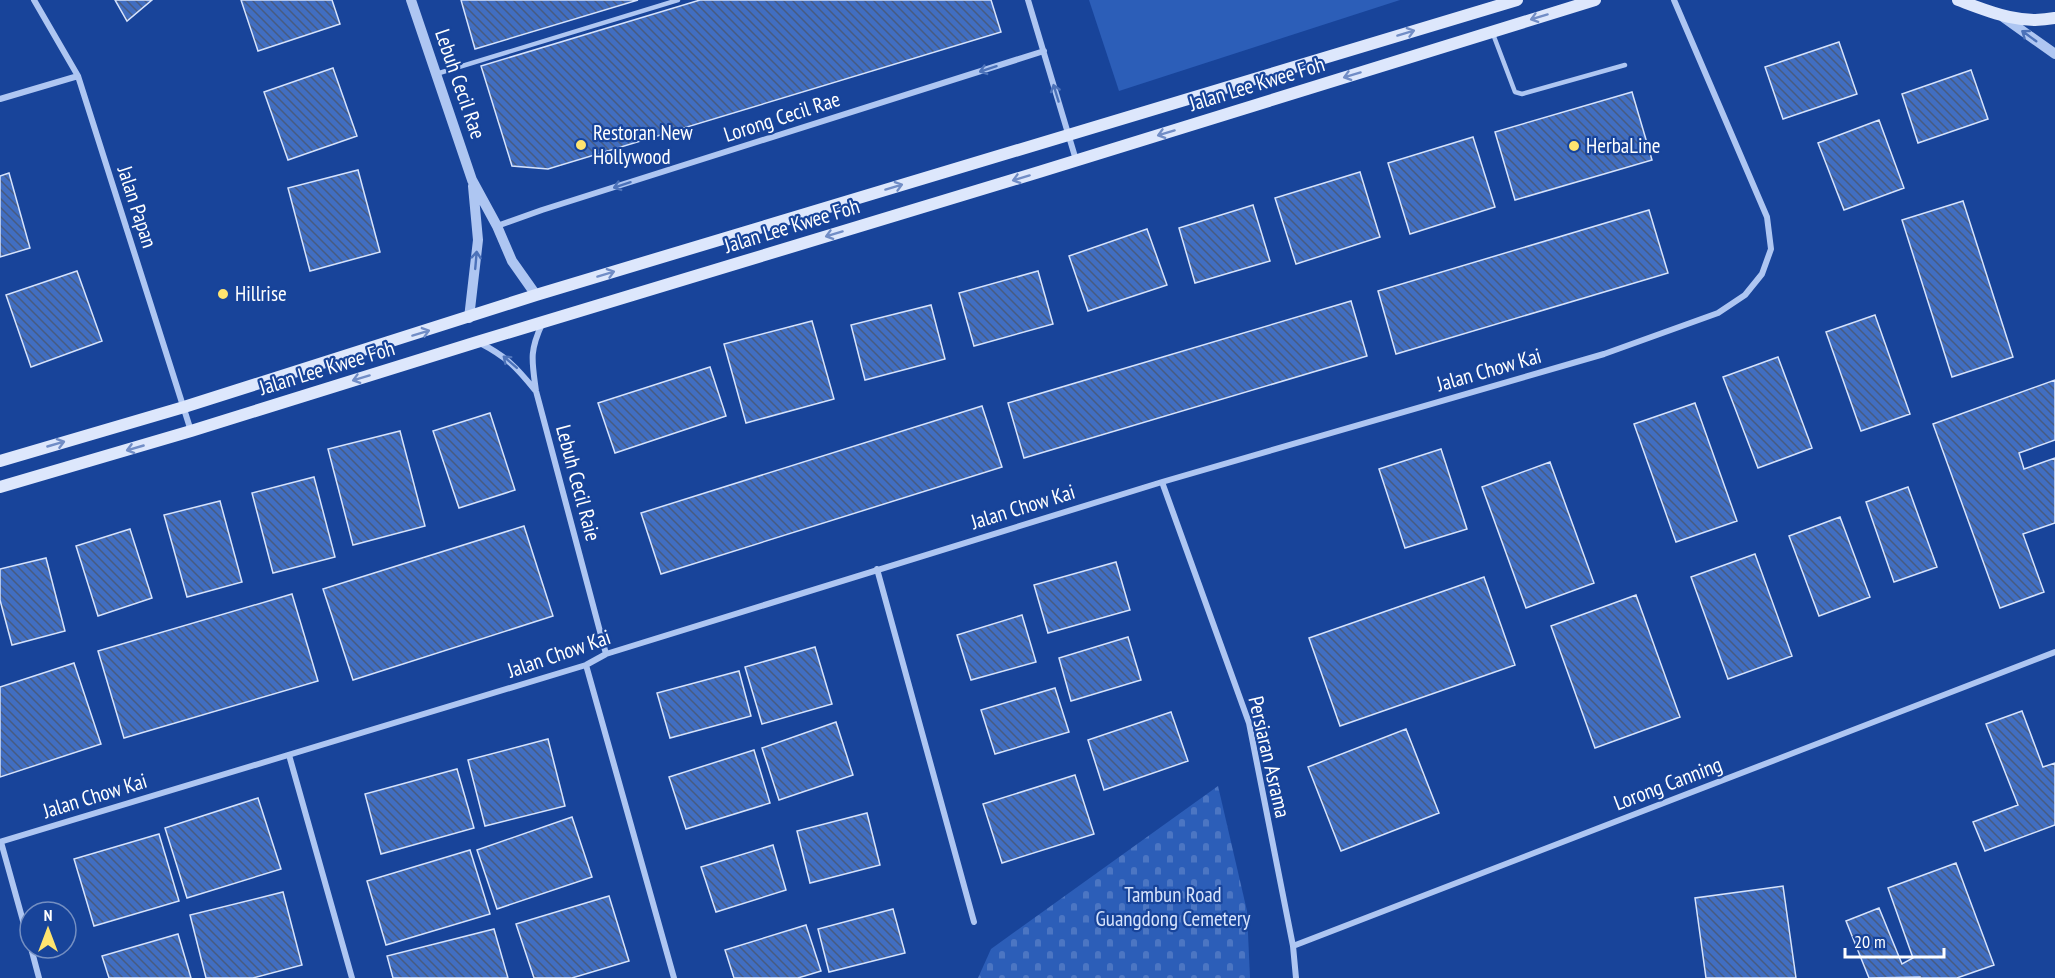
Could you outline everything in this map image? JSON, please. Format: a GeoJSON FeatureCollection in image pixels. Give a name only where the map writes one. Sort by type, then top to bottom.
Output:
{"type":"FeatureCollection","features":[{"type":"Feature","properties":{"kind":"main road","name":"Jalan Lee Kwee Foh"},"geometry":{"type":"LineString","coordinates":[[0,461],[184,407],[536,295],[1517,0]]}},
{"type":"Feature","properties":{"kind":"main road","name":"Jalan Lee Kwee Foh"},"geometry":{"type":"LineString","coordinates":[[0,487],[1076,161],[1595,0]]}},
{"type":"Feature","properties":{"kind":"main road"},"geometry":{"type":"LineString","coordinates":[[1958,0],[2003,17],[2046,20],[2055,18]]}},
{"type":"Feature","properties":{"kind":"street","name":"Jalan Papan"},"geometry":{"type":"LineString","coordinates":[[34,0],[78,76],[191,431]]}},
{"type":"Feature","properties":{"kind":"street","name":"Lebuh Cecil Rae"},"geometry":{"type":"LineString","coordinates":[[411,0],[472,180],[497,226],[512,261],[536,295]]}},
{"type":"Feature","properties":{"kind":"street"},"geometry":{"type":"LineString","coordinates":[[1028,0],[1076,161]]}},
{"type":"Feature","properties":{"kind":"street","name":"Jalan Chow Kai"},"geometry":{"type":"LineString","coordinates":[[1,842],[586,665],[606,654],[1162,482],[1604,354],[1718,313],[1745,295],[1762,274],[1771,249],[1767,216],[1674,0]]}},
{"type":"Feature","properties":{"kind":"street"},"geometry":{"type":"LineString","coordinates":[[2003,17],[2055,54]]}},
{"type":"Feature","properties":{"kind":"street","name":"Lorong Cecil Rae"},"geometry":{"type":"LineString","coordinates":[[497,226],[1044,51]]}},
{"type":"Feature","properties":{"kind":"street"},"geometry":{"type":"LineString","coordinates":[[0,99],[78,76]]}},
{"type":"Feature","properties":{"kind":"street","name":"Lebuh Cecil Rae"},"geometry":{"type":"LineString","coordinates":[[469,318],[478,240],[472,180]]}},
{"type":"Feature","properties":{"kind":"street","name":"Lebuh Cecil Raie"},"geometry":{"type":"LineString","coordinates":[[543,321],[534,342],[532,356],[536,391],[606,654]]}},
{"type":"Feature","properties":{"kind":"street"},"geometry":{"type":"LineString","coordinates":[[477,342],[498,352],[513,363],[536,391]]}},
{"type":"Feature","properties":{"kind":"street","name":"Persiaran Asrama"},"geometry":{"type":"LineString","coordinates":[[1162,482],[1249,723],[1293,946],[1296,978]]}},
{"type":"Feature","properties":{"kind":"street"},"geometry":{"type":"LineString","coordinates":[[877,570],[974,922]]}},
{"type":"Feature","properties":{"kind":"street","name":"Lorong Canning"},"geometry":{"type":"LineString","coordinates":[[1293,946],[2055,652]]}},
{"type":"Feature","properties":{"kind":"street"},"geometry":{"type":"LineString","coordinates":[[586,665],[674,978]]}},
{"type":"Feature","properties":{"kind":"street"},"geometry":{"type":"LineString","coordinates":[[289,755],[352,978]]}},
{"type":"Feature","properties":{"kind":"street"},"geometry":{"type":"LineString","coordinates":[[1,842],[18,904]]}},
{"type":"Feature","properties":{"kind":"street"},"geometry":{"type":"LineString","coordinates":[[34,960],[39,978]]}},
{"type":"Feature","properties":{"kind":"lane"},"geometry":{"type":"LineString","coordinates":[[436,74],[678,0]]}},
{"type":"Feature","properties":{"kind":"lane"},"geometry":{"type":"LineString","coordinates":[[1492,32],[1515,92],[1522,94],[1625,65]]}},
{"type":"Feature","properties":{"kind":"green space"},"geometry":{"type":"Polygon","coordinates":[[[1089,0],[1400,0],[1119,91],[1089,0]]]}},
{"type":"Feature","properties":{"kind":"green space","name":"Tambun Road Guangdong Cemetery"},"geometry":{"type":"Polygon","coordinates":[[[1218,786],[1247,911],[1250,978],[978,978],[991,949],[1218,786]]]}},
{"type":"Feature","properties":{"kind":"building"},"geometry":{"type":"Polygon","coordinates":[[[115,0],[152,0],[127,21],[115,0]]]}},
{"type":"Feature","properties":{"kind":"building"},"geometry":{"type":"Polygon","coordinates":[[[241,0],[332,0],[340,24],[258,51],[241,0]]]}},
{"type":"Feature","properties":{"kind":"building"},"geometry":{"type":"Polygon","coordinates":[[[461,0],[638,0],[475,49],[461,0]]]}},
{"type":"Feature","properties":{"kind":"building"},"geometry":{"type":"Polygon","coordinates":[[[700,0],[991,0],[1001,32],[548,169],[512,166],[481,66],[700,0]]]}},
{"type":"Feature","properties":{"kind":"building"},"geometry":{"type":"Polygon","coordinates":[[[1839,42],[1857,94],[1783,119],[1765,67],[1839,42]]]}},
{"type":"Feature","properties":{"kind":"building"},"geometry":{"type":"Polygon","coordinates":[[[333,68],[357,136],[288,160],[264,92],[333,68]]]}},
{"type":"Feature","properties":{"kind":"building"},"geometry":{"type":"Polygon","coordinates":[[[1971,70],[1988,119],[1918,143],[1902,94],[1971,70]]]}},
{"type":"Feature","properties":{"kind":"building","name":"HerbaLine"},"geometry":{"type":"Polygon","coordinates":[[[1632,92],[1652,160],[1515,200],[1495,132],[1632,92]]]}},
{"type":"Feature","properties":{"kind":"building"},"geometry":{"type":"Polygon","coordinates":[[[1879,120],[1904,188],[1844,210],[1818,143],[1879,120]]]}},
{"type":"Feature","properties":{"kind":"building"},"geometry":{"type":"Polygon","coordinates":[[[1473,137],[1495,207],[1410,234],[1388,163],[1473,137]]]}},
{"type":"Feature","properties":{"kind":"building"},"geometry":{"type":"Polygon","coordinates":[[[358,170],[380,252],[310,271],[288,188],[358,170]]]}},
{"type":"Feature","properties":{"kind":"building"},"geometry":{"type":"Polygon","coordinates":[[[1360,172],[1380,237],[1296,264],[1275,198],[1360,172]]]}},
{"type":"Feature","properties":{"kind":"building"},"geometry":{"type":"Polygon","coordinates":[[[9,173],[30,248],[0,257],[0,176],[9,173]]]}},
{"type":"Feature","properties":{"kind":"building"},"geometry":{"type":"Polygon","coordinates":[[[1963,201],[2013,357],[1952,377],[1902,220],[1963,201]]]}},
{"type":"Feature","properties":{"kind":"building"},"geometry":{"type":"Polygon","coordinates":[[[1253,205],[1270,261],[1195,283],[1179,228],[1253,205]]]}},
{"type":"Feature","properties":{"kind":"building"},"geometry":{"type":"Polygon","coordinates":[[[1649,210],[1668,273],[1396,354],[1378,291],[1649,210]]]}},
{"type":"Feature","properties":{"kind":"building"},"geometry":{"type":"Polygon","coordinates":[[[1147,229],[1167,285],[1088,311],[1069,256],[1147,229]]]}},
{"type":"Feature","properties":{"kind":"building"},"geometry":{"type":"Polygon","coordinates":[[[77,271],[102,341],[31,367],[6,295],[77,271]]]}},
{"type":"Feature","properties":{"kind":"building"},"geometry":{"type":"Polygon","coordinates":[[[1038,271],[1053,324],[974,346],[959,293],[1038,271]]]}},
{"type":"Feature","properties":{"kind":"building"},"geometry":{"type":"Polygon","coordinates":[[[1351,301],[1367,356],[1024,458],[1008,403],[1351,301]]]}},
{"type":"Feature","properties":{"kind":"building"},"geometry":{"type":"Polygon","coordinates":[[[931,305],[945,359],[865,380],[851,325],[931,305]]]}},
{"type":"Feature","properties":{"kind":"building"},"geometry":{"type":"Polygon","coordinates":[[[1875,315],[1910,414],[1861,431],[1826,332],[1875,315]]]}},
{"type":"Feature","properties":{"kind":"building"},"geometry":{"type":"Polygon","coordinates":[[[812,321],[834,399],[746,423],[724,344],[812,321]]]}},
{"type":"Feature","properties":{"kind":"building"},"geometry":{"type":"Polygon","coordinates":[[[1778,357],[1812,448],[1758,468],[1723,377],[1778,357]]]}},
{"type":"Feature","properties":{"kind":"building"},"geometry":{"type":"Polygon","coordinates":[[[710,367],[726,416],[615,453],[598,403],[710,367]]]}},
{"type":"Feature","properties":{"kind":"building"},"geometry":{"type":"Polygon","coordinates":[[[2055,380],[2055,440],[2019,453],[2024,469],[2055,458],[2055,523],[2023,534],[2044,592],[2000,608],[1933,424],[2055,380]]]}},
{"type":"Feature","properties":{"kind":"building"},"geometry":{"type":"Polygon","coordinates":[[[1695,403],[1737,521],[1676,542],[1634,424],[1695,403]]]}},
{"type":"Feature","properties":{"kind":"building"},"geometry":{"type":"Polygon","coordinates":[[[982,406],[1002,467],[661,574],[641,513],[982,406]]]}},
{"type":"Feature","properties":{"kind":"building"},"geometry":{"type":"Polygon","coordinates":[[[490,413],[515,490],[459,508],[433,431],[490,413]]]}},
{"type":"Feature","properties":{"kind":"building"},"geometry":{"type":"Polygon","coordinates":[[[400,431],[425,526],[353,545],[328,449],[400,431]]]}},
{"type":"Feature","properties":{"kind":"building"},"geometry":{"type":"Polygon","coordinates":[[[1441,449],[1467,529],[1405,548],[1379,469],[1441,449]]]}},
{"type":"Feature","properties":{"kind":"building"},"geometry":{"type":"Polygon","coordinates":[[[1550,462],[1594,583],[1526,608],[1482,487],[1550,462]]]}},
{"type":"Feature","properties":{"kind":"building"},"geometry":{"type":"Polygon","coordinates":[[[314,477],[335,557],[273,573],[252,493],[314,477]]]}},
{"type":"Feature","properties":{"kind":"building"},"geometry":{"type":"Polygon","coordinates":[[[1908,487],[1937,567],[1894,582],[1866,502],[1908,487]]]}},
{"type":"Feature","properties":{"kind":"building"},"geometry":{"type":"Polygon","coordinates":[[[220,501],[242,582],[187,597],[164,515],[220,501]]]}},
{"type":"Feature","properties":{"kind":"building"},"geometry":{"type":"Polygon","coordinates":[[[1840,517],[1870,597],[1819,616],[1789,536],[1840,517]]]}},
{"type":"Feature","properties":{"kind":"building"},"geometry":{"type":"Polygon","coordinates":[[[524,526],[553,616],[353,680],[323,589],[524,526]]]}},
{"type":"Feature","properties":{"kind":"building"},"geometry":{"type":"Polygon","coordinates":[[[130,529],[152,598],[98,616],[76,546],[130,529]]]}},
{"type":"Feature","properties":{"kind":"building"},"geometry":{"type":"Polygon","coordinates":[[[1755,554],[1792,656],[1728,679],[1691,577],[1755,554]]]}},
{"type":"Feature","properties":{"kind":"building"},"geometry":{"type":"Polygon","coordinates":[[[46,558],[65,631],[12,645],[0,600],[0,569],[46,558]]]}},
{"type":"Feature","properties":{"kind":"building"},"geometry":{"type":"Polygon","coordinates":[[[1116,562],[1130,610],[1048,633],[1034,585],[1116,562]]]}},
{"type":"Feature","properties":{"kind":"building"},"geometry":{"type":"Polygon","coordinates":[[[1484,577],[1515,665],[1340,726],[1309,638],[1484,577]]]}},
{"type":"Feature","properties":{"kind":"building"},"geometry":{"type":"Polygon","coordinates":[[[292,594],[318,681],[124,738],[98,651],[292,594]]]}},
{"type":"Feature","properties":{"kind":"building"},"geometry":{"type":"Polygon","coordinates":[[[1636,595],[1680,717],[1595,748],[1551,626],[1636,595]]]}},
{"type":"Feature","properties":{"kind":"building"},"geometry":{"type":"Polygon","coordinates":[[[1022,615],[1036,662],[971,680],[957,635],[1022,615]]]}},
{"type":"Feature","properties":{"kind":"building"},"geometry":{"type":"Polygon","coordinates":[[[1128,637],[1141,680],[1071,701],[1059,658],[1128,637]]]}},
{"type":"Feature","properties":{"kind":"building"},"geometry":{"type":"Polygon","coordinates":[[[815,647],[832,704],[762,724],[745,667],[815,647]]]}},
{"type":"Feature","properties":{"kind":"building"},"geometry":{"type":"Polygon","coordinates":[[[74,663],[101,744],[0,777],[0,687],[74,663]]]}},
{"type":"Feature","properties":{"kind":"building"},"geometry":{"type":"Polygon","coordinates":[[[739,671],[751,716],[670,738],[657,693],[739,671]]]}},
{"type":"Feature","properties":{"kind":"building"},"geometry":{"type":"Polygon","coordinates":[[[1055,688],[1069,732],[995,754],[981,710],[1055,688]]]}},
{"type":"Feature","properties":{"kind":"building"},"geometry":{"type":"Polygon","coordinates":[[[2022,711],[2043,767],[2055,763],[2055,825],[1985,851],[1973,822],[2018,805],[1986,724],[2022,711]]]}},
{"type":"Feature","properties":{"kind":"building"},"geometry":{"type":"Polygon","coordinates":[[[1171,712],[1188,761],[1104,790],[1088,740],[1171,712]]]}},
{"type":"Feature","properties":{"kind":"building"},"geometry":{"type":"Polygon","coordinates":[[[836,722],[853,775],[779,800],[762,748],[836,722]]]}},
{"type":"Feature","properties":{"kind":"building"},"geometry":{"type":"Polygon","coordinates":[[[1406,729],[1439,813],[1341,851],[1308,767],[1406,729]]]}},
{"type":"Feature","properties":{"kind":"building"},"geometry":{"type":"Polygon","coordinates":[[[548,739],[565,806],[485,826],[468,760],[548,739]]]}},
{"type":"Feature","properties":{"kind":"building"},"geometry":{"type":"Polygon","coordinates":[[[754,750],[770,803],[686,829],[669,777],[754,750]]]}},
{"type":"Feature","properties":{"kind":"building"},"geometry":{"type":"Polygon","coordinates":[[[457,769],[474,828],[381,854],[365,794],[457,769]]]}},
{"type":"Feature","properties":{"kind":"building"},"geometry":{"type":"Polygon","coordinates":[[[1075,775],[1094,834],[1002,863],[983,804],[1075,775]]]}},
{"type":"Feature","properties":{"kind":"building"},"geometry":{"type":"Polygon","coordinates":[[[258,798],[281,869],[187,898],[165,828],[258,798]]]}},
{"type":"Feature","properties":{"kind":"building"},"geometry":{"type":"Polygon","coordinates":[[[867,813],[880,865],[810,883],[797,831],[867,813]]]}},
{"type":"Feature","properties":{"kind":"building"},"geometry":{"type":"Polygon","coordinates":[[[572,817],[592,877],[497,909],[477,850],[572,817]]]}},
{"type":"Feature","properties":{"kind":"building"},"geometry":{"type":"Polygon","coordinates":[[[159,834],[179,901],[94,926],[74,859],[159,834]]]}},
{"type":"Feature","properties":{"kind":"building"},"geometry":{"type":"Polygon","coordinates":[[[773,845],[786,890],[716,912],[701,867],[773,845]]]}},
{"type":"Feature","properties":{"kind":"building"},"geometry":{"type":"Polygon","coordinates":[[[470,850],[490,914],[386,945],[367,881],[470,850]]]}},
{"type":"Feature","properties":{"kind":"building"},"geometry":{"type":"Polygon","coordinates":[[[1956,863],[1994,965],[1957,978],[1869,978],[1846,921],[1879,908],[1902,964],[1913,958],[1888,888],[1956,863]]]}},
{"type":"Feature","properties":{"kind":"building"},"geometry":{"type":"Polygon","coordinates":[[[1783,886],[1796,978],[1706,978],[1695,898],[1783,886]]]}},
{"type":"Feature","properties":{"kind":"building"},"geometry":{"type":"Polygon","coordinates":[[[283,892],[302,965],[253,978],[206,978],[190,915],[283,892]]]}},
{"type":"Feature","properties":{"kind":"building"},"geometry":{"type":"Polygon","coordinates":[[[609,896],[629,961],[572,978],[534,978],[516,924],[609,896]]]}},
{"type":"Feature","properties":{"kind":"building"},"geometry":{"type":"Polygon","coordinates":[[[893,909],[905,953],[829,972],[818,929],[893,909]]]}},
{"type":"Feature","properties":{"kind":"building"},"geometry":{"type":"Polygon","coordinates":[[[806,925],[821,971],[798,978],[734,978],[725,950],[806,925]]]}},
{"type":"Feature","properties":{"kind":"building"},"geometry":{"type":"Polygon","coordinates":[[[494,929],[508,978],[393,978],[387,956],[494,929]]]}},
{"type":"Feature","properties":{"kind":"building"},"geometry":{"type":"Polygon","coordinates":[[[178,934],[191,978],[109,978],[102,956],[178,934]]]}},
{"type":"Feature","properties":{"kind":"place","name":"Restoran New Hollywood"},"geometry":{"type":"Point","coordinates":[581,145]}},
{"type":"Feature","properties":{"kind":"place","name":"HerbaLine"},"geometry":{"type":"Point","coordinates":[1574,146]}},
{"type":"Feature","properties":{"kind":"place","name":"Hillrise"},"geometry":{"type":"Point","coordinates":[223,294]}}]}
